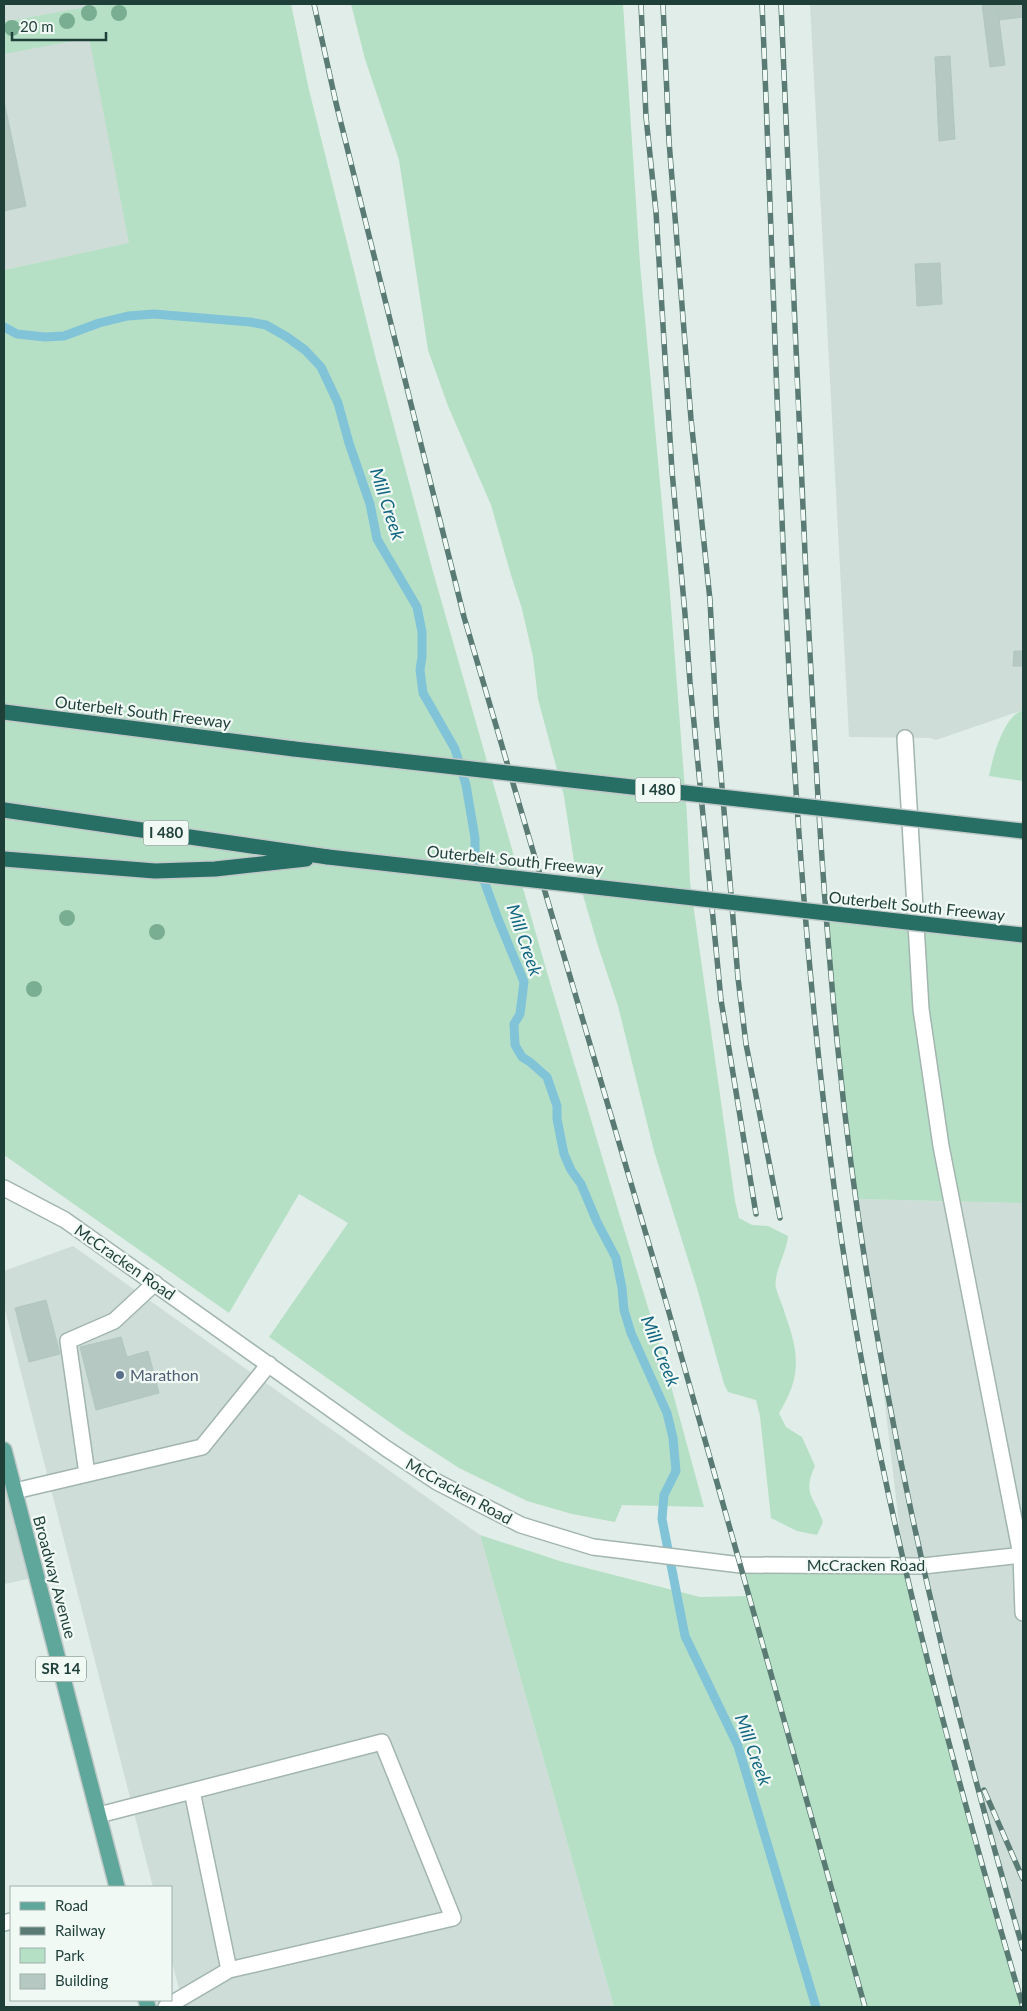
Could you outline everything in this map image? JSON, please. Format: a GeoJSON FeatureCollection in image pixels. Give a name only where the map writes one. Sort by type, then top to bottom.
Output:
{"type":"FeatureCollection","features":[{"type":"Feature","properties":{"kind":"highway","name":"Outerbelt South Freeway"},"geometry":{"type":"LineString","coordinates":[[4,712],[294,749],[1023,831]]}},
{"type":"Feature","properties":{"kind":"highway","name":"Outerbelt South Freeway"},"geometry":{"type":"LineString","coordinates":[[4,810],[328,857],[1023,935]]}},
{"type":"Feature","properties":{"kind":"highway"},"geometry":{"type":"LineString","coordinates":[[4,859],[155,871],[215,869],[328,857]]}},
{"type":"Feature","properties":{"kind":"main road","name":"Broadway Avenue"},"geometry":{"type":"LineString","coordinates":[[5,1456],[118,1886]]}},
{"type":"Feature","properties":{"kind":"street"},"geometry":{"type":"LineString","coordinates":[[905,738],[922,1019],[943,1156],[1022,1555],[1023,1614]]}},
{"type":"Feature","properties":{"kind":"street","name":"McCracken Road"},"geometry":{"type":"LineString","coordinates":[[4,1188],[65,1220],[436,1482],[521,1525],[562,1539],[620,1551],[741,1565],[923,1566],[1022,1555]]}},
{"type":"Feature","properties":{"kind":"street"},"geometry":{"type":"LineString","coordinates":[[87,1474],[68,1341],[114,1321],[155,1283]]}},
{"type":"Feature","properties":{"kind":"street"},"geometry":{"type":"LineString","coordinates":[[15,1491],[202,1447],[268,1364]]}},
{"type":"Feature","properties":{"kind":"street"},"geometry":{"type":"LineString","coordinates":[[99,1815],[382,1742],[453,1918],[229,1970],[166,2007]]}},
{"type":"Feature","properties":{"kind":"street"},"geometry":{"type":"LineString","coordinates":[[192,1791],[229,1970]]}},
{"type":"Feature","properties":{"kind":"shaded area"},"geometry":{"type":"Polygon","coordinates":[[[4,4],[157,4],[207,227],[4,270],[4,4]]]}},
{"type":"Feature","properties":{"kind":"shaded area"},"geometry":{"type":"Polygon","coordinates":[[[810,4],[1023,4],[1023,710],[936,740],[930,738],[849,737],[810,4]]]}},
{"type":"Feature","properties":{"kind":"shaded area"},"geometry":{"type":"Polygon","coordinates":[[[856,1199],[1023,1203],[1023,1949],[994,1849],[951,1686],[923,1566],[904,1566],[877,1336],[856,1199]]]}},
{"type":"Feature","properties":{"kind":"shaded area"},"geometry":{"type":"Polygon","coordinates":[[[73,1246],[480,1535],[614,2007],[184,2007],[172,1963],[172,1886],[153,1886],[4,1306],[4,1271],[73,1246]]]}},
{"type":"Feature","properties":{"kind":"shaded area"},"geometry":{"type":"Polygon","coordinates":[[[4,1460],[37,1577],[4,1584],[4,1460]]]}},
{"type":"Feature","properties":{"kind":"green space"},"geometry":{"type":"Polygon","coordinates":[[[103,4],[291,4],[309,90],[377,363],[432,568],[546,969],[662,1353],[704,1507],[622,1505],[615,1522],[572,1514],[527,1501],[459,1468],[405,1433],[269,1337],[348,1223],[299,1194],[229,1313],[4,1155],[4,270],[129,243],[89,38],[4,54],[4,22],[103,4]]]}},
{"type":"Feature","properties":{"kind":"green space"},"geometry":{"type":"Polygon","coordinates":[[[351,4],[623,4],[640,264],[669,581],[687,816],[690,882],[735,1201],[739,1218],[752,1225],[768,1226],[788,1236],[776,1276],[776,1288],[793,1341],[796,1364],[792,1387],[779,1413],[786,1427],[802,1437],[815,1466],[809,1489],[823,1522],[817,1535],[797,1531],[771,1518],[760,1416],[756,1400],[728,1392],[724,1384],[697,1288],[654,1151],[618,1006],[575,868],[564,796],[538,699],[533,657],[522,609],[491,505],[448,406],[428,350],[399,160],[365,59],[351,4]]]}},
{"type":"Feature","properties":{"kind":"green space"},"geometry":{"type":"Polygon","coordinates":[[[1023,710],[1023,781],[989,776],[996,749],[1005,729],[1016,714],[1023,710]]]}},
{"type":"Feature","properties":{"kind":"green space"},"geometry":{"type":"Polygon","coordinates":[[[826,909],[1023,935],[1023,1203],[856,1199],[838,1051],[826,909]]]}},
{"type":"Feature","properties":{"kind":"green space"},"geometry":{"type":"Polygon","coordinates":[[[480,1535],[563,1562],[700,1597],[750,1596],[741,1565],[904,1566],[961,1787],[1023,2007],[614,2007],[480,1535]]]}},
{"type":"Feature","properties":{"kind":"building"},"geometry":{"type":"Polygon","coordinates":[[[982,4],[997,4],[1005,65],[990,67],[982,4]]]}},
{"type":"Feature","properties":{"kind":"building"},"geometry":{"type":"Polygon","coordinates":[[[997,4],[1023,4],[1023,17],[999,20],[997,4]]]}},
{"type":"Feature","properties":{"kind":"building"},"geometry":{"type":"Polygon","coordinates":[[[950,56],[955,139],[939,141],[935,57],[950,56]]]}},
{"type":"Feature","properties":{"kind":"building"},"geometry":{"type":"Polygon","coordinates":[[[4,101],[26,206],[4,211],[4,101]]]}},
{"type":"Feature","properties":{"kind":"building"},"geometry":{"type":"Polygon","coordinates":[[[940,263],[942,304],[917,306],[915,264],[940,263]]]}},
{"type":"Feature","properties":{"kind":"building"},"geometry":{"type":"Polygon","coordinates":[[[1014,651],[1023,651],[1023,666],[1013,666],[1014,651]]]}},
{"type":"Feature","properties":{"kind":"building"},"geometry":{"type":"Polygon","coordinates":[[[46,1300],[60,1354],[29,1362],[15,1308],[46,1300]]]}},
{"type":"Feature","properties":{"kind":"building","name":"Marathon"},"geometry":{"type":"Polygon","coordinates":[[[121,1337],[127,1357],[148,1351],[159,1393],[96,1410],[80,1347],[121,1337]]]}},
{"type":"Feature","properties":{"kind":"waterway","name":"Mill Creek"},"geometry":{"type":"LineString","coordinates":[[4,327],[17,334],[45,337],[64,336],[99,323],[128,316],[154,314],[250,322],[266,325],[287,337],[305,350],[321,367],[338,403],[349,443],[370,504],[377,539],[417,607],[422,632],[420,670],[423,693],[455,749],[466,785],[475,838],[475,856],[524,982],[520,1014],[514,1024],[515,1045],[522,1057],[547,1077],[557,1106],[557,1119],[564,1154],[571,1170],[581,1184],[597,1222],[616,1258],[624,1310],[631,1333],[667,1413],[673,1438],[676,1471],[664,1495],[662,1519],[685,1636],[738,1746],[816,2007]]}},
{"type":"Feature","properties":{"kind":"railway"},"geometry":{"type":"LineString","coordinates":[[314,4],[336,103],[464,617],[666,1302],[865,2007]]}},
{"type":"Feature","properties":{"kind":"railway"},"geometry":{"type":"LineString","coordinates":[[641,4],[646,117],[656,212],[672,471],[690,682],[721,1000],[756,1214]]}},
{"type":"Feature","properties":{"kind":"railway"},"geometry":{"type":"LineString","coordinates":[[663,4],[669,141],[691,419],[710,600],[716,715],[738,978],[746,1044],[780,1218]]}},
{"type":"Feature","properties":{"kind":"railway"},"geometry":{"type":"LineString","coordinates":[[762,4],[785,600],[793,749],[817,1046],[835,1194],[869,1400],[890,1502],[939,1705],[1023,2007]]}},
{"type":"Feature","properties":{"kind":"railway"},"geometry":{"type":"LineString","coordinates":[[781,4],[815,754],[832,991],[851,1164],[867,1278],[909,1504],[962,1728],[1023,1949]]}},
{"type":"Feature","properties":{"kind":"railway"},"geometry":{"type":"LineString","coordinates":[[984,1790],[1023,1879]]}},
{"type":"Feature","properties":{"kind":"place","name":"Marathon"},"geometry":{"type":"Point","coordinates":[120,1375]}}]}
